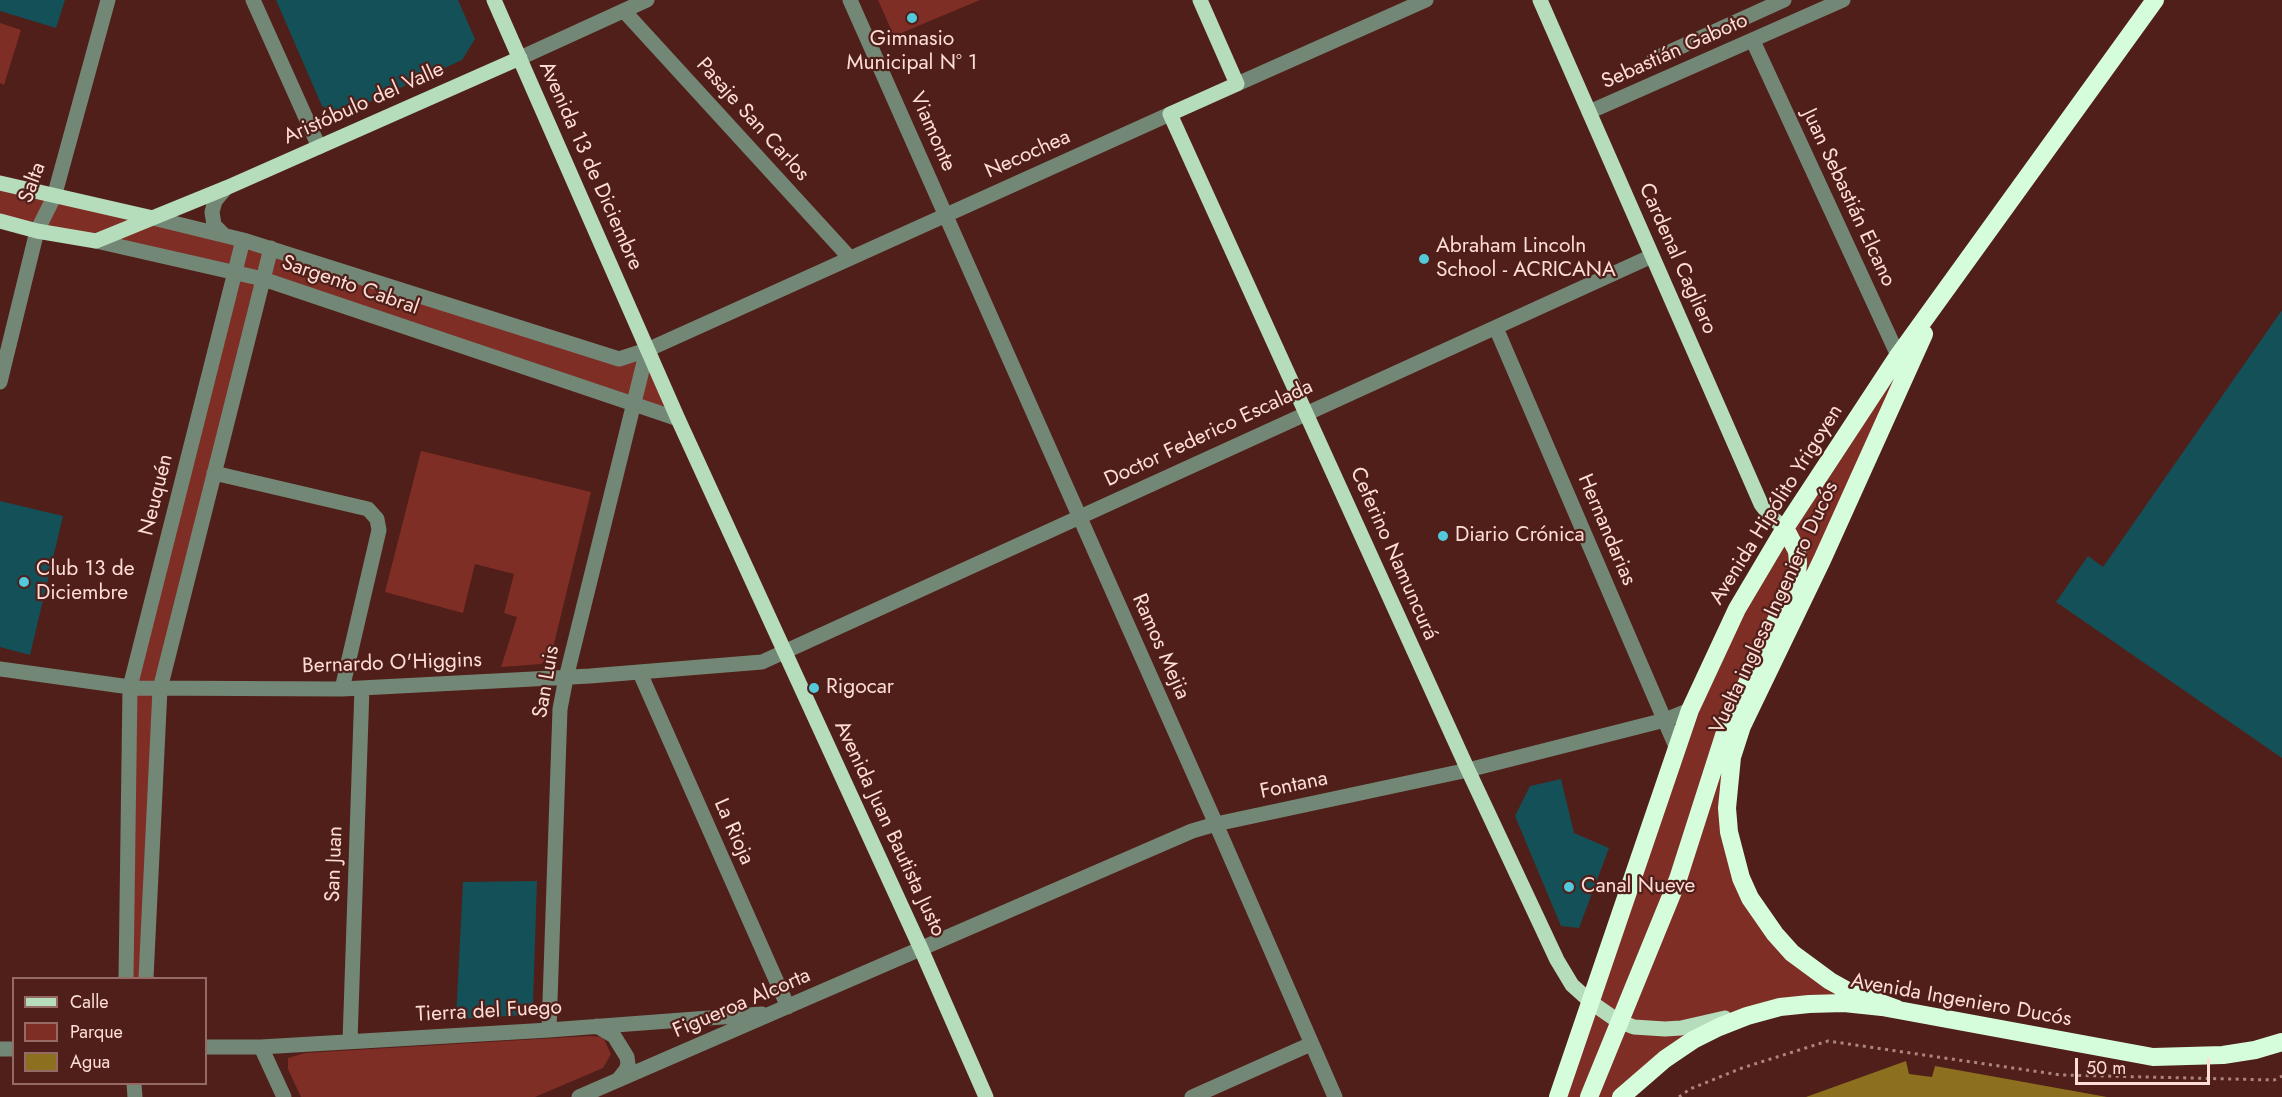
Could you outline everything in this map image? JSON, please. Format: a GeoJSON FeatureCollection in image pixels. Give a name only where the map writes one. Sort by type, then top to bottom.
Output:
{"type":"FeatureCollection","features":[{"type":"Feature","properties":{"kind":"highway","name":"Vuelta inglesa Ingeniero Ducós"},"geometry":{"type":"LineString","coordinates":[[1897,1009],[1856,994],[1830,981],[1792,953],[1775,934],[1750,898],[1741,878],[1729,832],[1727,808],[1732,756],[1742,726],[1822,560],[1902,364],[1936,305],[2155,0]]}},
{"type":"Feature","properties":{"kind":"highway","name":"Avenida Hipólito Yrigoyen"},"geometry":{"type":"LineString","coordinates":[[1558,1097],[1592,1003],[1690,710],[1737,609],[1785,528],[1902,364]]}},
{"type":"Feature","properties":{"kind":"highway"},"geometry":{"type":"LineString","coordinates":[[1589,1097],[1678,879],[1726,726],[1797,575],[1797,551],[1785,528]]}},
{"type":"Feature","properties":{"kind":"highway","name":"Avenida Ingeniero Ducós"},"geometry":{"type":"LineString","coordinates":[[1621,1097],[1665,1059],[1693,1040],[1719,1027],[1780,1007],[1809,1004],[1844,1003],[1897,1009],[2153,1057],[2223,1055],[2255,1050],[2282,1042]]}},
{"type":"Feature","properties":{"kind":"main road","name":"Avenida 13 de Diciembre"},"geometry":{"type":"LineString","coordinates":[[494,0],[647,350]]}},
{"type":"Feature","properties":{"kind":"main road"},"geometry":{"type":"LineString","coordinates":[[1200,0],[1237,84]]}},
{"type":"Feature","properties":{"kind":"main road","name":"Cardenal Cagliero"},"geometry":{"type":"LineString","coordinates":[[1540,0],[1761,504],[1772,518],[1785,528]]}},
{"type":"Feature","properties":{"kind":"main road","name":"Aristóbulo del Valle"},"geometry":{"type":"LineString","coordinates":[[96,241],[226,188],[520,58]]}},
{"type":"Feature","properties":{"kind":"main road","name":"Necochea"},"geometry":{"type":"LineString","coordinates":[[1170,114],[1237,84]]}},
{"type":"Feature","properties":{"kind":"main road","name":"Ceferino Namuncurá"},"geometry":{"type":"LineString","coordinates":[[1170,114],[1468,770],[1564,973],[1592,1003],[1620,1022]]}},
{"type":"Feature","properties":{"kind":"main road"},"geometry":{"type":"LineString","coordinates":[[0,183],[153,218]]}},
{"type":"Feature","properties":{"kind":"main road","name":"Sargento Cabral"},"geometry":{"type":"LineString","coordinates":[[0,221],[37,231],[96,241]]}},
{"type":"Feature","properties":{"kind":"main road","name":"Avenida Juan Bautista Justo"},"geometry":{"type":"LineString","coordinates":[[647,350],[921,949],[986,1097]]}},
{"type":"Feature","properties":{"kind":"main road"},"geometry":{"type":"LineString","coordinates":[[1620,1022],[1649,1029],[1681,1028],[1759,1009],[1809,1004]]}},
{"type":"Feature","properties":{"kind":"street","name":"Salta"},"geometry":{"type":"LineString","coordinates":[[0,382],[37,231],[54,197],[108,0]]}},
{"type":"Feature","properties":{"kind":"street"},"geometry":{"type":"LineString","coordinates":[[254,0],[319,147]]}},
{"type":"Feature","properties":{"kind":"street","name":"Aristóbulo del Valle"},"geometry":{"type":"LineString","coordinates":[[520,58],[647,0]]}},
{"type":"Feature","properties":{"kind":"street","name":"Viamonte"},"geometry":{"type":"LineString","coordinates":[[850,0],[945,215]]}},
{"type":"Feature","properties":{"kind":"street","name":"Necochea"},"geometry":{"type":"LineString","coordinates":[[1237,84],[1426,0]]}},
{"type":"Feature","properties":{"kind":"street"},"geometry":{"type":"LineString","coordinates":[[1654,60],[1784,0]]}},
{"type":"Feature","properties":{"kind":"street","name":"Sebastián Gaboto"},"geometry":{"type":"LineString","coordinates":[[1589,112],[1843,0]]}},
{"type":"Feature","properties":{"kind":"street","name":"Pasaje San Carlos"},"geometry":{"type":"LineString","coordinates":[[624,11],[850,258]]}},
{"type":"Feature","properties":{"kind":"street","name":"Juan Sebastián Elcano"},"geometry":{"type":"LineString","coordinates":[[1753,41],[1902,364]]}},
{"type":"Feature","properties":{"kind":"street","name":"Necochea"},"geometry":{"type":"LineString","coordinates":[[153,218],[271,248],[619,359],[647,350],[1170,114]]}},
{"type":"Feature","properties":{"kind":"street"},"geometry":{"type":"LineString","coordinates":[[224,235],[214,225],[212,212],[214,201],[226,188]]}},
{"type":"Feature","properties":{"kind":"street","name":"Ramos Mejia"},"geometry":{"type":"LineString","coordinates":[[945,215],[1335,1097]]}},
{"type":"Feature","properties":{"kind":"street","name":"Neuquén"},"geometry":{"type":"LineString","coordinates":[[126,977],[130,687],[243,240]]}},
{"type":"Feature","properties":{"kind":"street","name":"Sargento Cabral"},"geometry":{"type":"LineString","coordinates":[[96,241],[263,279],[678,419]]}},
{"type":"Feature","properties":{"kind":"street"},"geometry":{"type":"LineString","coordinates":[[146,977],[160,689],[271,248]]}},
{"type":"Feature","properties":{"kind":"street","name":"Doctor Federico Escalada"},"geometry":{"type":"LineString","coordinates":[[784,652],[1652,256]]}},
{"type":"Feature","properties":{"kind":"street","name":"Hernandarias"},"geometry":{"type":"LineString","coordinates":[[1496,328],[1677,749]]}},
{"type":"Feature","properties":{"kind":"street","name":"San Luis"},"geometry":{"type":"LineString","coordinates":[[549,1030],[560,709],[647,350]]}},
{"type":"Feature","properties":{"kind":"street"},"geometry":{"type":"LineString","coordinates":[[214,473],[368,509],[377,519],[379,530],[342,689]]}},
{"type":"Feature","properties":{"kind":"street","name":"Bernardo O'Higgins"},"geometry":{"type":"LineString","coordinates":[[0,669],[160,689],[342,689],[640,673],[762,662],[784,652]]}},
{"type":"Feature","properties":{"kind":"street","name":"La Rioja"},"geometry":{"type":"LineString","coordinates":[[640,673],[781,1010]]}},
{"type":"Feature","properties":{"kind":"street","name":"San Juan"},"geometry":{"type":"LineString","coordinates":[[350,1041],[362,688]]}},
{"type":"Feature","properties":{"kind":"street","name":"Fontana"},"geometry":{"type":"LineString","coordinates":[[921,949],[1192,831],[1468,770],[1665,720],[1690,710]]}},
{"type":"Feature","properties":{"kind":"street","name":"Figueroa Alcorta"},"geometry":{"type":"LineString","coordinates":[[579,1097],[921,949]]}},
{"type":"Feature","properties":{"kind":"street","name":"Tierra del Fuego"},"geometry":{"type":"LineString","coordinates":[[207,1047],[261,1047],[549,1030],[781,1010]]}},
{"type":"Feature","properties":{"kind":"street"},"geometry":{"type":"LineString","coordinates":[[597,1026],[614,1036],[627,1057],[626,1070],[618,1080]]}},
{"type":"Feature","properties":{"kind":"street"},"geometry":{"type":"LineString","coordinates":[[1192,1097],[1311,1044]]}},
{"type":"Feature","properties":{"kind":"street"},"geometry":{"type":"LineString","coordinates":[[261,1047],[284,1097]]}},
{"type":"Feature","properties":{"kind":"path"},"geometry":{"type":"LineString","coordinates":[[1679,1097],[1690,1089],[1742,1068],[1828,1041],[2061,1075],[2274,1080],[2282,1076]]}},
{"type":"Feature","properties":{"kind":"green space","name":"Gimnasio Municipal Nº 1"},"geometry":{"type":"Polygon","coordinates":[[[878,0],[980,0],[894,36],[878,0]]]}},
{"type":"Feature","properties":{"kind":"green space"},"geometry":{"type":"Polygon","coordinates":[[[0,23],[21,30],[4,85],[0,83],[0,23]]]}},
{"type":"Feature","properties":{"kind":"green space"},"geometry":{"type":"Polygon","coordinates":[[[0,183],[153,218],[618,359],[647,350],[678,419],[263,279],[160,689],[146,977],[126,977],[130,687],[235,271],[0,221],[0,183]]]}},
{"type":"Feature","properties":{"kind":"green space"},"geometry":{"type":"Polygon","coordinates":[[[1937,305],[1742,726],[1729,832],[1775,934],[1864,998],[1747,1016],[1621,1097],[1558,1097],[1737,609],[1937,305]]]}},
{"type":"Feature","properties":{"kind":"green space"},"geometry":{"type":"Polygon","coordinates":[[[421,451],[591,492],[551,656],[541,664],[501,667],[517,617],[504,613],[514,574],[475,564],[463,613],[385,592],[421,451]]]}},
{"type":"Feature","properties":{"kind":"green space"},"geometry":{"type":"Polygon","coordinates":[[[603,1037],[611,1054],[603,1068],[535,1097],[301,1097],[288,1069],[288,1058],[305,1053],[603,1037]]]}},
{"type":"Feature","properties":{"kind":"water"},"geometry":{"type":"Polygon","coordinates":[[[1906,1061],[1909,1074],[1932,1077],[1935,1066],[2107,1097],[1806,1097],[1906,1061]]]}},
{"type":"Feature","properties":{"kind":"building"},"geometry":{"type":"Polygon","coordinates":[[[0,0],[65,0],[56,28],[0,11],[0,0]]]}},
{"type":"Feature","properties":{"kind":"building"},"geometry":{"type":"Polygon","coordinates":[[[276,0],[458,0],[475,39],[462,60],[340,115],[322,106],[276,0]]]}},
{"type":"Feature","properties":{"kind":"building"},"geometry":{"type":"Polygon","coordinates":[[[2282,310],[2282,758],[2056,602],[2088,556],[2103,567],[2282,310]]]}},
{"type":"Feature","properties":{"kind":"building","name":"Club 13 de Diciembre"},"geometry":{"type":"Polygon","coordinates":[[[0,501],[63,516],[30,655],[0,647],[0,501]]]}},
{"type":"Feature","properties":{"kind":"building","name":"Canal Nueve"},"geometry":{"type":"Polygon","coordinates":[[[1561,779],[1574,833],[1609,848],[1579,928],[1561,926],[1515,816],[1530,786],[1561,779]]]}},
{"type":"Feature","properties":{"kind":"building"},"geometry":{"type":"Polygon","coordinates":[[[537,881],[533,1003],[526,1015],[456,1019],[463,882],[537,881]]]}},
{"type":"Feature","properties":{"kind":"place","name":"Gimnasio Municipal Nº 1"},"geometry":{"type":"Point","coordinates":[912,18]}},
{"type":"Feature","properties":{"kind":"place","name":"Abraham Lincoln School - ACRICANA"},"geometry":{"type":"Point","coordinates":[1424,259]}},
{"type":"Feature","properties":{"kind":"place","name":"Diario Crónica"},"geometry":{"type":"Point","coordinates":[1443,536]}},
{"type":"Feature","properties":{"kind":"place","name":"Club 13 de Diciembre"},"geometry":{"type":"Point","coordinates":[24,582]}},
{"type":"Feature","properties":{"kind":"place","name":"Rigocar"},"geometry":{"type":"Point","coordinates":[814,688]}},
{"type":"Feature","properties":{"kind":"place","name":"Canal Nueve"},"geometry":{"type":"Point","coordinates":[1569,887]}}]}
